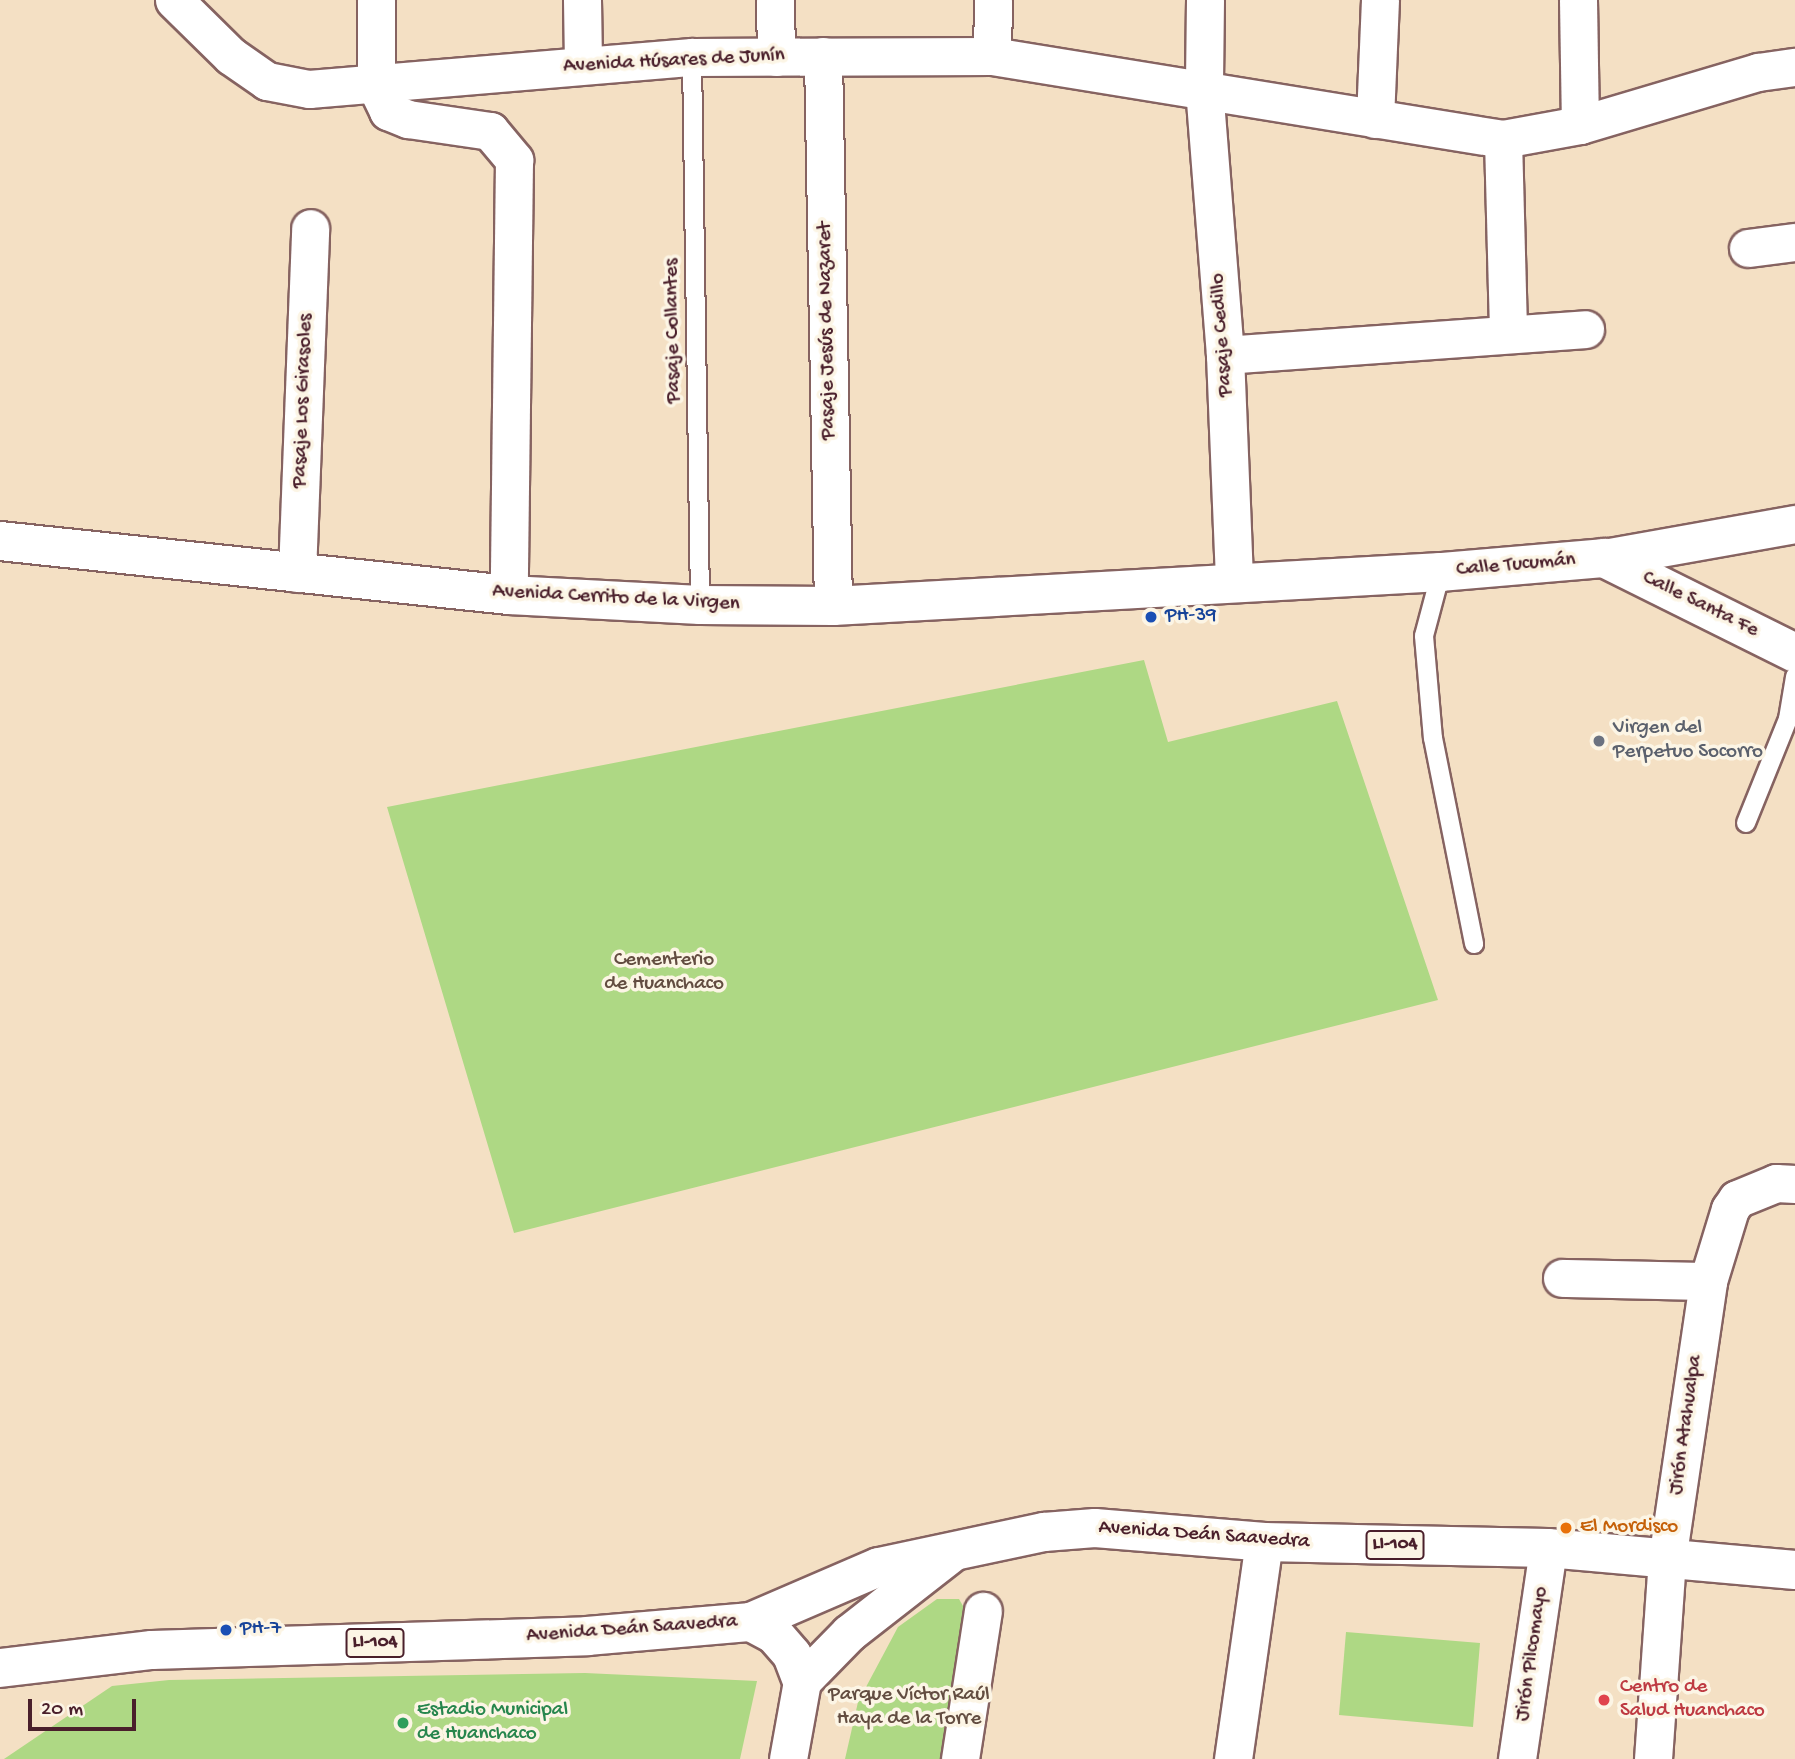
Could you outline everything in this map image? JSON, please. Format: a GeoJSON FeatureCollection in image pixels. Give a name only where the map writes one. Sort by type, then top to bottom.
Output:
{"type":"FeatureCollection","features":[{"type":"Feature","properties":{"kind":"main road","name":"Avenida Cerrito de la Virgen"},"geometry":{"type":"LineString","coordinates":[[0,541],[509,596],[700,605],[833,606],[1234,581]]}},
{"type":"Feature","properties":{"kind":"main road","name":"Calle Tucumán"},"geometry":{"type":"LineString","coordinates":[[1234,581],[1441,572],[1604,558]]}},
{"type":"Feature","properties":{"kind":"main road","name":"Calle Santa Fe"},"geometry":{"type":"LineString","coordinates":[[1604,558],[1795,653]]}},
{"type":"Feature","properties":{"kind":"main road","name":"Avenida Deán Saavedra"},"geometry":{"type":"LineString","coordinates":[[0,1668],[152,1650],[587,1636],[751,1622],[879,1567],[1044,1532],[1095,1528],[1264,1542],[1548,1549],[1795,1570]]}},
{"type":"Feature","properties":{"kind":"main road"},"geometry":{"type":"LineString","coordinates":[[751,1622],[774,1634],[792,1655],[802,1681]]}},
{"type":"Feature","properties":{"kind":"street"},"geometry":{"type":"LineString","coordinates":[[376,0],[376,86],[388,111],[408,119],[490,131],[514,160],[509,596]]}},
{"type":"Feature","properties":{"kind":"street"},"geometry":{"type":"LineString","coordinates":[[582,0],[583,64]]}},
{"type":"Feature","properties":{"kind":"street"},"geometry":{"type":"LineString","coordinates":[[775,0],[776,57]]}},
{"type":"Feature","properties":{"kind":"street"},"geometry":{"type":"LineString","coordinates":[[992,56],[993,0]]}},
{"type":"Feature","properties":{"kind":"street","name":"Pasaje Cedillo"},"geometry":{"type":"LineString","coordinates":[[1205,0],[1204,88],[1225,355],[1234,581]]}},
{"type":"Feature","properties":{"kind":"street"},"geometry":{"type":"LineString","coordinates":[[1375,119],[1380,0]]}},
{"type":"Feature","properties":{"kind":"street"},"geometry":{"type":"LineString","coordinates":[[1578,0],[1580,125]]}},
{"type":"Feature","properties":{"kind":"street","name":"Avenida Húsares de Junín"},"geometry":{"type":"LineString","coordinates":[[179,3],[232,56],[267,81],[309,89],[376,86],[583,64],[692,57],[992,56],[1204,88],[1503,139],[1580,125],[1758,72],[1795,67]]}},
{"type":"Feature","properties":{"kind":"street","name":"Pasaje Jesús de Nazaret"},"geometry":{"type":"LineString","coordinates":[[822,57],[833,606]]}},
{"type":"Feature","properties":{"kind":"street"},"geometry":{"type":"LineString","coordinates":[[1503,139],[1508,332]]}},
{"type":"Feature","properties":{"kind":"street","name":"Pasaje Los Girasoles"},"geometry":{"type":"LineString","coordinates":[[297,573],[310,228]]}},
{"type":"Feature","properties":{"kind":"street"},"geometry":{"type":"LineString","coordinates":[[1748,248],[1795,242]]}},
{"type":"Feature","properties":{"kind":"street"},"geometry":{"type":"LineString","coordinates":[[1225,355],[1508,332],[1585,329]]}},
{"type":"Feature","properties":{"kind":"street","name":"Calle Tucumán"},"geometry":{"type":"LineString","coordinates":[[1604,558],[1795,524]]}},
{"type":"Feature","properties":{"kind":"street","name":"Jirón Atahualpa"},"geometry":{"type":"LineString","coordinates":[[1653,1759],[1667,1560],[1708,1281],[1730,1209],[1737,1199],[1776,1184],[1795,1184]]}},
{"type":"Feature","properties":{"kind":"street"},"geometry":{"type":"LineString","coordinates":[[1562,1278],[1708,1281]]}},
{"type":"Feature","properties":{"kind":"street"},"geometry":{"type":"LineString","coordinates":[[1233,1759],[1264,1542]]}},
{"type":"Feature","properties":{"kind":"street","name":"Jirón Pilcomayo"},"geometry":{"type":"LineString","coordinates":[[1517,1759],[1548,1549]]}},
{"type":"Feature","properties":{"kind":"street"},"geometry":{"type":"LineString","coordinates":[[788,1759],[802,1681],[849,1633],[954,1551]]}},
{"type":"Feature","properties":{"kind":"street"},"geometry":{"type":"LineString","coordinates":[[960,1759],[983,1611]]}},
{"type":"Feature","properties":{"kind":"lane","name":"Pasaje Collantes"},"geometry":{"type":"LineString","coordinates":[[692,57],[700,605]]}},
{"type":"Feature","properties":{"kind":"lane"},"geometry":{"type":"LineString","coordinates":[[1441,572],[1424,636],[1425,649],[1433,738],[1474,944]]}},
{"type":"Feature","properties":{"kind":"lane"},"geometry":{"type":"LineString","coordinates":[[1746,823],[1787,719],[1795,677]]}},
{"type":"Feature","properties":{"kind":"green space","name":"Cementerio de Huanchaco"},"geometry":{"type":"Polygon","coordinates":[[[1144,660],[1168,742],[1337,701],[1438,1000],[514,1233],[387,807],[1144,660]]]}},
{"type":"Feature","properties":{"kind":"green space","name":"Parque Víctor Raúl Haya de la Torre"},"geometry":{"type":"Polygon","coordinates":[[[937,1599],[959,1599],[971,1620],[949,1759],[845,1759],[858,1702],[898,1627],[937,1599]]]}},
{"type":"Feature","properties":{"kind":"green space"},"geometry":{"type":"Polygon","coordinates":[[[1346,1632],[1480,1643],[1473,1727],[1339,1715],[1346,1632]]]}},
{"type":"Feature","properties":{"kind":"green space","name":"Estadio Municipal de Huanchaco"},"geometry":{"type":"Polygon","coordinates":[[[585,1673],[757,1681],[740,1759],[4,1759],[112,1686],[169,1680],[585,1673]]]}},
{"type":"Feature","properties":{"kind":"place","name":"PH-39"},"geometry":{"type":"Point","coordinates":[1151,617]}},
{"type":"Feature","properties":{"kind":"place","name":"Virgen del Perpetuo Socorro"},"geometry":{"type":"Point","coordinates":[1599,741]}},
{"type":"Feature","properties":{"kind":"place","name":"El Mordisco"},"geometry":{"type":"Point","coordinates":[1566,1528]}},
{"type":"Feature","properties":{"kind":"place","name":"PH-7"},"geometry":{"type":"Point","coordinates":[226,1630]}},
{"type":"Feature","properties":{"kind":"place","name":"Centro de Salud Huanchaco"},"geometry":{"type":"Point","coordinates":[1604,1700]}},
{"type":"Feature","properties":{"kind":"place","name":"Estadio Municipal de Huanchaco"},"geometry":{"type":"Point","coordinates":[403,1723]}}]}
